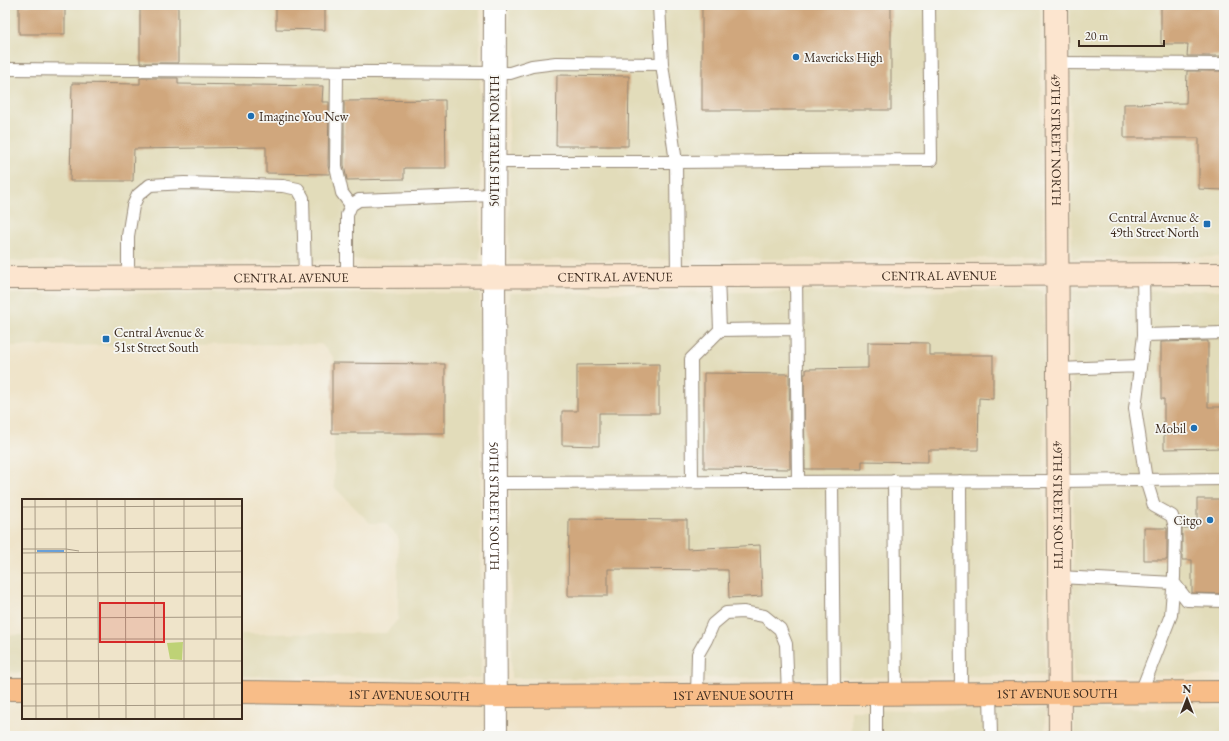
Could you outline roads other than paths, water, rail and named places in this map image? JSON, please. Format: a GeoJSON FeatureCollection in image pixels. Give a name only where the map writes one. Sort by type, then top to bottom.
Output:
{"type":"FeatureCollection","features":[{"type":"Feature","properties":{"kind":"main road","name":"49TH STREET NORTH"},"geometry":{"type":"LineString","coordinates":[[1056,5],[1058,275]]}},
{"type":"Feature","properties":{"kind":"main road","name":"CENTRAL AVENUE"},"geometry":{"type":"LineString","coordinates":[[5,278],[1224,274]]}},
{"type":"Feature","properties":{"kind":"main road","name":"49TH STREET SOUTH"},"geometry":{"type":"LineString","coordinates":[[1058,275],[1060,736]]}},
{"type":"Feature","properties":{"kind":"main road"},"geometry":{"type":"LineString","coordinates":[[5,689],[22,689]]}},
{"type":"Feature","properties":{"kind":"main road","name":"1ST AVENUE SOUTH"},"geometry":{"type":"LineString","coordinates":[[242,692],[496,696],[1224,692]]}},
{"type":"Feature","properties":{"kind":"street","name":"50TH STREET NORTH"},"geometry":{"type":"LineString","coordinates":[[494,276],[495,5]]}},
{"type":"Feature","properties":{"kind":"street","name":"50TH STREET SOUTH"},"geometry":{"type":"LineString","coordinates":[[494,276],[496,736]]}},
{"type":"Feature","properties":{"kind":"lane"},"geometry":{"type":"LineString","coordinates":[[659,5],[662,64],[676,162],[677,276]]}},
{"type":"Feature","properties":{"kind":"lane"},"geometry":{"type":"LineString","coordinates":[[494,162],[931,160],[929,5]]}},
{"type":"Feature","properties":{"kind":"lane"},"geometry":{"type":"LineString","coordinates":[[5,69],[510,73],[532,66],[556,63],[662,64]]}},
{"type":"Feature","properties":{"kind":"lane"},"geometry":{"type":"LineString","coordinates":[[1056,63],[1224,64]]}},
{"type":"Feature","properties":{"kind":"lane"},"geometry":{"type":"LineString","coordinates":[[336,72],[336,166],[342,193],[351,205]]}},
{"type":"Feature","properties":{"kind":"lane"},"geometry":{"type":"LineString","coordinates":[[128,277],[128,236],[133,206],[138,195],[150,185],[184,183],[283,186],[298,190],[303,198],[305,277]]}},
{"type":"Feature","properties":{"kind":"lane"},"geometry":{"type":"LineString","coordinates":[[347,277],[347,215],[351,205],[359,200],[494,195]]}},
{"type":"Feature","properties":{"kind":"lane"},"geometry":{"type":"LineString","coordinates":[[1141,692],[1171,615],[1174,583],[1175,527],[1172,516],[1154,506],[1146,480],[1135,408],[1144,335],[1143,274]]}},
{"type":"Feature","properties":{"kind":"lane"},"geometry":{"type":"LineString","coordinates":[[718,276],[720,330]]}},
{"type":"Feature","properties":{"kind":"lane"},"geometry":{"type":"LineString","coordinates":[[796,276],[798,482]]}},
{"type":"Feature","properties":{"kind":"lane"},"geometry":{"type":"LineString","coordinates":[[692,482],[691,359],[720,330],[797,329]]}},
{"type":"Feature","properties":{"kind":"lane"},"geometry":{"type":"LineString","coordinates":[[1144,335],[1224,333]]}},
{"type":"Feature","properties":{"kind":"lane"},"geometry":{"type":"LineString","coordinates":[[1058,369],[1140,366]]}},
{"type":"Feature","properties":{"kind":"lane"},"geometry":{"type":"LineString","coordinates":[[495,483],[1224,479]]}},
{"type":"Feature","properties":{"kind":"lane"},"geometry":{"type":"LineString","coordinates":[[876,736],[886,694],[894,481]]}},
{"type":"Feature","properties":{"kind":"lane"},"geometry":{"type":"LineString","coordinates":[[960,481],[961,694]]}},
{"type":"Feature","properties":{"kind":"lane"},"geometry":{"type":"LineString","coordinates":[[832,482],[834,694]]}},
{"type":"Feature","properties":{"kind":"lane"},"geometry":{"type":"LineString","coordinates":[[1059,576],[1174,583],[1187,600],[1224,600]]}},
{"type":"Feature","properties":{"kind":"lane"},"geometry":{"type":"LineString","coordinates":[[697,695],[698,654],[713,624],[726,613],[743,612],[764,616],[780,629],[786,644],[788,694]]}},
{"type":"Feature","properties":{"kind":"lane"},"geometry":{"type":"LineString","coordinates":[[990,693],[991,736]]}},
{"type":"Feature","properties":{"kind":"place","name":"Mavericks High"},"geometry":{"type":"Point","coordinates":[796,57]}},
{"type":"Feature","properties":{"kind":"place","name":"Imagine You New"},"geometry":{"type":"Point","coordinates":[251,116]}},
{"type":"Feature","properties":{"kind":"place","name":"Central Avenue & 49th Street North"},"geometry":{"type":"Point","coordinates":[1207,224]}},
{"type":"Feature","properties":{"kind":"place","name":"Central Avenue & 51st Street South"},"geometry":{"type":"Point","coordinates":[106,339]}},
{"type":"Feature","properties":{"kind":"place","name":"Mobil"},"geometry":{"type":"Point","coordinates":[1194,428]}},
{"type":"Feature","properties":{"kind":"place","name":"Citgo"},"geometry":{"type":"Point","coordinates":[1210,520]}}]}
